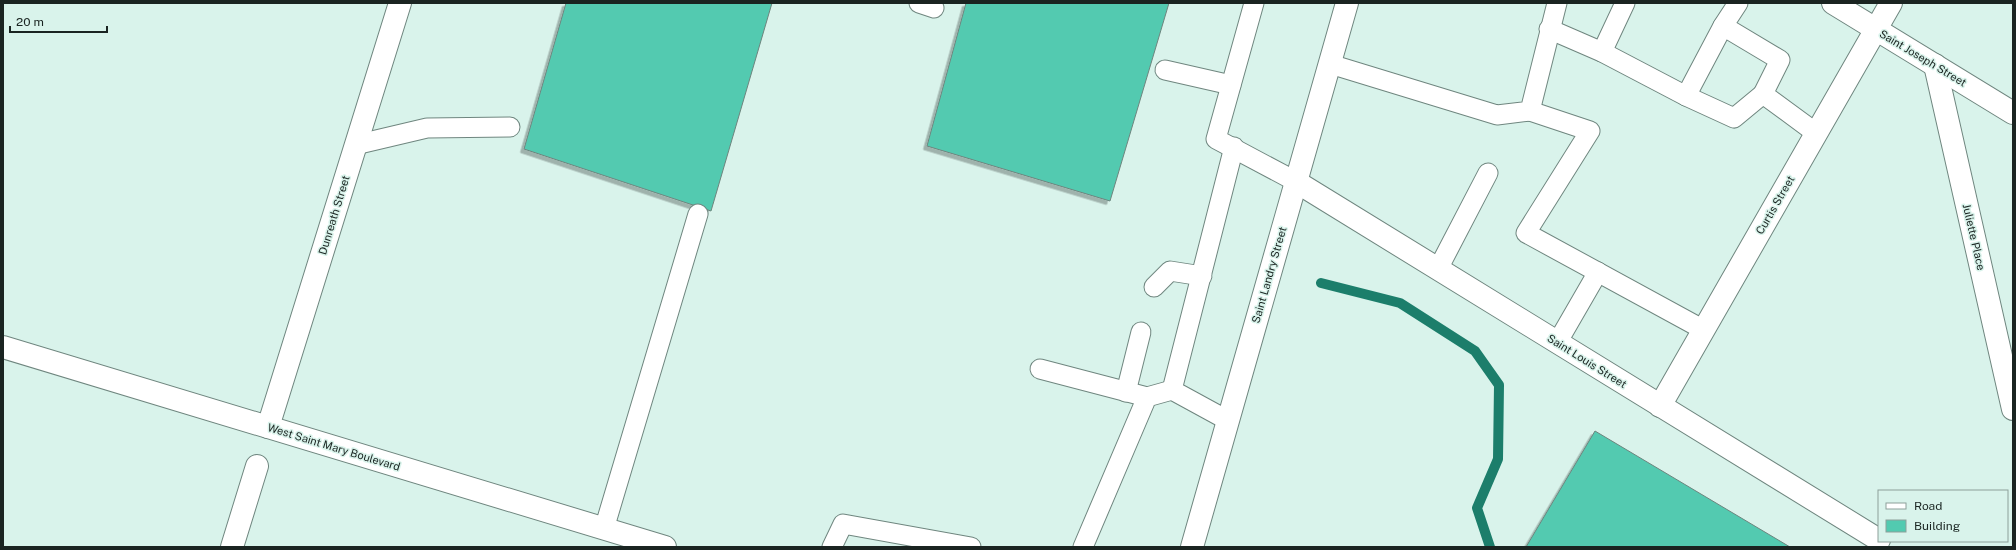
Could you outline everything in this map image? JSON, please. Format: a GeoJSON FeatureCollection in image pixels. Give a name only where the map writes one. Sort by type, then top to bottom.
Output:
{"type":"FeatureCollection","features":[{"type":"Feature","properties":{"kind":"street","name":"Dunreath Street"},"geometry":{"type":"LineString","coordinates":[[268,427],[400,3]]}},
{"type":"Feature","properties":{"kind":"street","name":"Saint Landry Street"},"geometry":{"type":"LineString","coordinates":[[1192,547],[1295,181],[1347,3]]}},
{"type":"Feature","properties":{"kind":"street","name":"Saint Joseph Street"},"geometry":{"type":"LineString","coordinates":[[1833,3],[2013,113]]}},
{"type":"Feature","properties":{"kind":"street","name":"Curtis Street"},"geometry":{"type":"LineString","coordinates":[[1660,406],[1816,133],[1877,30],[1891,3]]}},
{"type":"Feature","properties":{"kind":"street","name":"Juliette Place"},"geometry":{"type":"LineString","coordinates":[[1935,64],[2013,409]]}},
{"type":"Feature","properties":{"kind":"street","name":"Saint Louis Street"},"geometry":{"type":"LineString","coordinates":[[1295,181],[1878,539]]}},
{"type":"Feature","properties":{"kind":"street","name":"West Saint Mary Boulevard"},"geometry":{"type":"LineString","coordinates":[[3,347],[665,547]]}},
{"type":"Feature","properties":{"kind":"street"},"geometry":{"type":"LineString","coordinates":[[232,547],[257,466]]}},
{"type":"Feature","properties":{"kind":"lane"},"geometry":{"type":"LineString","coordinates":[[1254,3],[1216,139],[1234,147],[1295,181]]}},
{"type":"Feature","properties":{"kind":"lane"},"geometry":{"type":"LineString","coordinates":[[1530,111],[1557,3]]}},
{"type":"Feature","properties":{"kind":"lane"},"geometry":{"type":"LineString","coordinates":[[1602,52],[1625,3]]}},
{"type":"Feature","properties":{"kind":"lane"},"geometry":{"type":"LineString","coordinates":[[1686,96],[1723,26],[1738,3]]}},
{"type":"Feature","properties":{"kind":"lane"},"geometry":{"type":"LineString","coordinates":[[1550,29],[1602,52],[1686,96],[1734,118],[1763,94],[1780,60],[1723,26]]}},
{"type":"Feature","properties":{"kind":"lane"},"geometry":{"type":"LineString","coordinates":[[1330,64],[1497,115],[1530,111],[1590,131],[1526,233],[1704,330]]}},
{"type":"Feature","properties":{"kind":"lane"},"geometry":{"type":"LineString","coordinates":[[1165,70],[1231,86]]}},
{"type":"Feature","properties":{"kind":"lane"},"geometry":{"type":"LineString","coordinates":[[1763,94],[1816,133]]}},
{"type":"Feature","properties":{"kind":"lane"},"geometry":{"type":"LineString","coordinates":[[355,145],[427,128],[510,127]]}},
{"type":"Feature","properties":{"kind":"lane"},"geometry":{"type":"LineString","coordinates":[[1172,390],[1234,147]]}},
{"type":"Feature","properties":{"kind":"lane"},"geometry":{"type":"LineString","coordinates":[[1438,269],[1488,172]]}},
{"type":"Feature","properties":{"kind":"lane"},"geometry":{"type":"LineString","coordinates":[[604,529],[698,214]]}},
{"type":"Feature","properties":{"kind":"lane"},"geometry":{"type":"LineString","coordinates":[[1154,286],[1170,271],[1202,276]]}},
{"type":"Feature","properties":{"kind":"lane"},"geometry":{"type":"LineString","coordinates":[[1557,343],[1598,272]]}},
{"type":"Feature","properties":{"kind":"lane"},"geometry":{"type":"LineString","coordinates":[[1126,392],[1141,332]]}},
{"type":"Feature","properties":{"kind":"lane"},"geometry":{"type":"LineString","coordinates":[[1040,369],[1147,398],[1172,390],[1228,420]]}},
{"type":"Feature","properties":{"kind":"lane"},"geometry":{"type":"LineString","coordinates":[[1083,547],[1147,398]]}},
{"type":"Feature","properties":{"kind":"lane"},"geometry":{"type":"LineString","coordinates":[[832,547],[843,524],[971,547]]}},
{"type":"Feature","properties":{"kind":"building"},"geometry":{"type":"Polygon","coordinates":[[[566,3],[772,3],[711,211],[524,149],[566,3]]]}},
{"type":"Feature","properties":{"kind":"building"},"geometry":{"type":"Polygon","coordinates":[[[966,3],[1169,3],[1110,201],[927,146],[966,3]]]}},
{"type":"Feature","properties":{"kind":"building"},"geometry":{"type":"Polygon","coordinates":[[[1595,431],[1790,547],[1526,547],[1595,431]]]}},
{"type":"Feature","properties":{"kind":"waterway"},"geometry":{"type":"LineString","coordinates":[[1321,283],[1400,303],[1475,351],[1499,385],[1498,459],[1477,508],[1490,547]]}}]}
